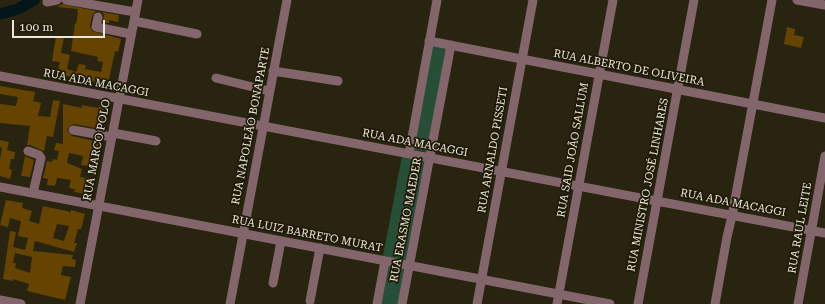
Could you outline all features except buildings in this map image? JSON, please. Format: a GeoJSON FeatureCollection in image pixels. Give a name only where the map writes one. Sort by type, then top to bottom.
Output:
{"type":"FeatureCollection","features":[{"type":"Feature","properties":{"kind":"street"},"geometry":{"type":"LineString","coordinates":[[47,2],[57,0]]}},
{"type":"Feature","properties":{"kind":"street"},"geometry":{"type":"LineString","coordinates":[[66,0],[197,34]]}},
{"type":"Feature","properties":{"kind":"street","name":"RUA MARCO POLO"},"geometry":{"type":"LineString","coordinates":[[80,304],[138,0]]}},
{"type":"Feature","properties":{"kind":"street","name":"RUA NAPOLEÃO BONAPARTE"},"geometry":{"type":"LineString","coordinates":[[230,304],[286,0]]}},
{"type":"Feature","properties":{"kind":"street"},"geometry":{"type":"LineString","coordinates":[[409,154],[436,0]]}},
{"type":"Feature","properties":{"kind":"street","name":"RUA ARNALDO PISSETI"},"geometry":{"type":"LineString","coordinates":[[477,304],[533,0]]}},
{"type":"Feature","properties":{"kind":"street","name":"RUA SAID JOÃO SALLUM"},"geometry":{"type":"LineString","coordinates":[[557,304],[613,0]]}},
{"type":"Feature","properties":{"kind":"street","name":"RUA MINISTRO JOSÉ LINHARES"},"geometry":{"type":"LineString","coordinates":[[638,304],[694,0]]}},
{"type":"Feature","properties":{"kind":"street"},"geometry":{"type":"LineString","coordinates":[[714,304],[772,0]]}},
{"type":"Feature","properties":{"kind":"street"},"geometry":{"type":"LineString","coordinates":[[797,0],[825,5]]}},
{"type":"Feature","properties":{"kind":"street"},"geometry":{"type":"LineString","coordinates":[[98,17],[96,27],[131,34]]}},
{"type":"Feature","properties":{"kind":"street","name":"RUA ALBERTO DE OLIVEIRA"},"geometry":{"type":"LineString","coordinates":[[429,41],[825,118]]}},
{"type":"Feature","properties":{"kind":"street","name":"RUA ERASMO MAEDER"},"geometry":{"type":"LineString","coordinates":[[402,304],[451,45]]}},
{"type":"Feature","properties":{"kind":"street"},"geometry":{"type":"LineString","coordinates":[[273,70],[338,81]]}},
{"type":"Feature","properties":{"kind":"street","name":"RUA ADA MACAGGI"},"geometry":{"type":"LineString","coordinates":[[0,76],[825,233]]}},
{"type":"Feature","properties":{"kind":"street"},"geometry":{"type":"LineString","coordinates":[[216,78],[270,91]]}},
{"type":"Feature","properties":{"kind":"street"},"geometry":{"type":"LineString","coordinates":[[73,130],[156,141]]}},
{"type":"Feature","properties":{"kind":"street"},"geometry":{"type":"LineString","coordinates":[[28,151],[39,155],[41,158],[33,193]]}},
{"type":"Feature","properties":{"kind":"street","name":"RUA RAUL LEITE"},"geometry":{"type":"LineString","coordinates":[[798,304],[825,156]]}},
{"type":"Feature","properties":{"kind":"street","name":"RUA LUIZ BARRETO MURAT"},"geometry":{"type":"LineString","coordinates":[[0,187],[610,304]]}},
{"type":"Feature","properties":{"kind":"street"},"geometry":{"type":"LineString","coordinates":[[719,304],[731,239],[732,216]]}},
{"type":"Feature","properties":{"kind":"street"},"geometry":{"type":"LineString","coordinates":[[273,283],[281,241]]}},
{"type":"Feature","properties":{"kind":"street"},"geometry":{"type":"LineString","coordinates":[[310,301],[320,248]]}},
{"type":"Feature","properties":{"kind":"street"},"geometry":{"type":"LineString","coordinates":[[377,304],[385,261]]}},
{"type":"Feature","properties":{"kind":"street"},"geometry":{"type":"LineString","coordinates":[[0,300],[21,304]]}},
{"type":"Feature","properties":{"kind":"green space"},"geometry":{"type":"Polygon","coordinates":[[[431,46],[446,49],[427,152],[412,149],[431,46]]]}},
{"type":"Feature","properties":{"kind":"green space"},"geometry":{"type":"Polygon","coordinates":[[[402,156],[425,160],[406,260],[383,256],[402,156]]]}},
{"type":"Feature","properties":{"kind":"green space"},"geometry":{"type":"Polygon","coordinates":[[[388,266],[404,269],[398,304],[381,304],[388,266]]]}},
{"type":"Feature","properties":{"kind":"waterway"},"geometry":{"type":"LineString","coordinates":[[0,14],[18,9],[34,0]]}}]}
